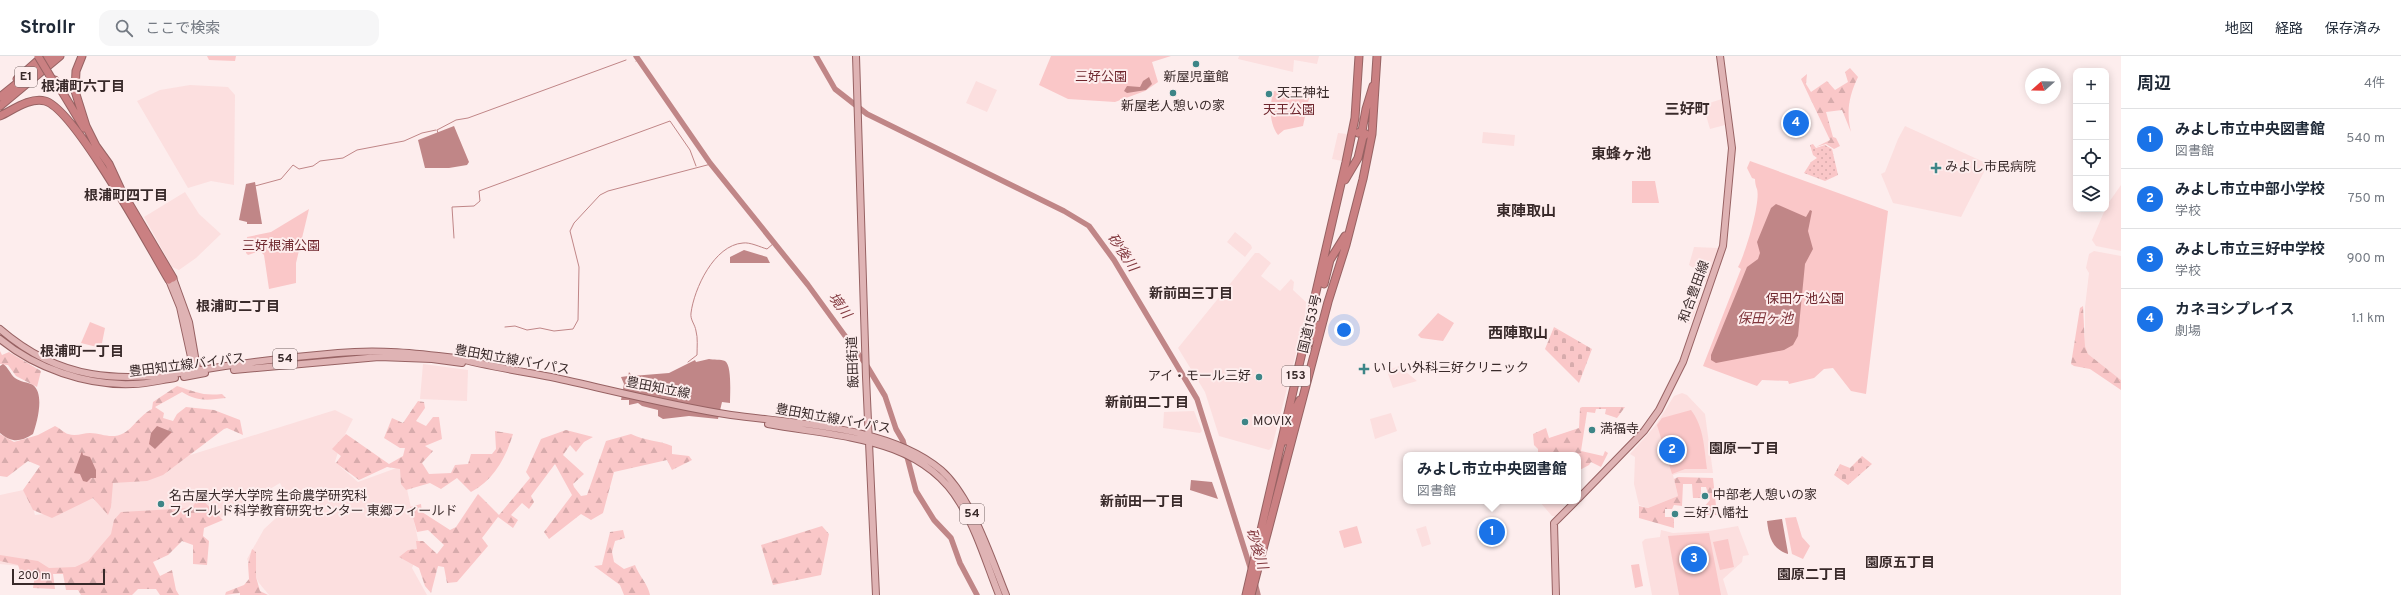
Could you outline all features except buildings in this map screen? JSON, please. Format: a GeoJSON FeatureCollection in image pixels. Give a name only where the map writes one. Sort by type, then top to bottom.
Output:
{"type":"FeatureCollection","features":[{"type":"Feature","properties":{"kind":"highway"},"geometry":{"type":"LineString","coordinates":[[38,56],[109,164],[171,279]]}},
{"type":"Feature","properties":{"kind":"highway"},"geometry":{"type":"LineString","coordinates":[[0,93],[42,56],[83,138],[171,279]]}},
{"type":"Feature","properties":{"kind":"highway","name":"E1"},"geometry":{"type":"LineString","coordinates":[[0,97],[51,56]]}},
{"type":"Feature","properties":{"kind":"highway","name":"E1"},"geometry":{"type":"LineString","coordinates":[[0,106],[60,56]]}},
{"type":"Feature","properties":{"kind":"highway"},"geometry":{"type":"LineString","coordinates":[[82,56],[76,70],[75,91],[82,113],[96,146]]}},
{"type":"Feature","properties":{"kind":"highway","name":"国道153号"},"geometry":{"type":"LineString","coordinates":[[1246,595],[1297,372],[1317,293],[1355,118],[1360,56]]}},
{"type":"Feature","properties":{"kind":"highway","name":"国道153号"},"geometry":{"type":"LineString","coordinates":[[1252,595],[1307,388],[1328,302],[1357,204],[1372,134],[1377,58]]}},
{"type":"Feature","properties":{"kind":"highway","name":"153"},"geometry":{"type":"LineString","coordinates":[[1358,133],[1361,132],[1363,128],[1377,58]]}},
{"type":"Feature","properties":{"kind":"highway"},"geometry":{"type":"LineString","coordinates":[[0,116],[27,103],[44,100],[58,107],[83,138]]}},
{"type":"Feature","properties":{"kind":"highway","name":"153"},"geometry":{"type":"LineString","coordinates":[[1337,201],[1345,179],[1358,158],[1362,139],[1366,134]]}},
{"type":"Feature","properties":{"kind":"highway","name":"153"},"geometry":{"type":"LineString","coordinates":[[1318,298],[1330,260],[1342,243],[1357,204]]}},
{"type":"Feature","properties":{"kind":"highway","name":"153"},"geometry":{"type":"LineString","coordinates":[[1297,372],[1306,347],[1318,331],[1326,300]]}},
{"type":"Feature","properties":{"kind":"highway","name":"153"},"geometry":{"type":"LineString","coordinates":[[1266,505],[1281,458],[1292,415],[1307,388]]}},
{"type":"Feature","properties":{"kind":"main road","name":"飯田街道"},"geometry":{"type":"LineString","coordinates":[[856,56],[866,378],[876,595]]}},
{"type":"Feature","properties":{"kind":"main road","name":"和合豊田線"},"geometry":{"type":"LineString","coordinates":[[1581,496],[1644,431],[1662,404],[1683,362],[1723,246],[1732,148],[1720,56]]}},
{"type":"Feature","properties":{"kind":"main road"},"geometry":{"type":"LineString","coordinates":[[171,279],[189,322],[196,373]]}},
{"type":"Feature","properties":{"kind":"main road","name":"豊田知立線バイパス"},"geometry":{"type":"LineString","coordinates":[[0,329],[36,355],[52,363],[88,374],[131,378],[196,373]]}},
{"type":"Feature","properties":{"kind":"main road","name":"豊田知立線バイパス"},"geometry":{"type":"LineString","coordinates":[[0,339],[32,360],[69,375],[86,379],[133,384],[196,373],[337,353],[390,351],[456,358],[579,384]]}},
{"type":"Feature","properties":{"kind":"main road","name":"豊田知立線"},"geometry":{"type":"LineString","coordinates":[[579,384],[732,415]]}},
{"type":"Feature","properties":{"kind":"main road","name":"豊田知立線バイパス"},"geometry":{"type":"LineString","coordinates":[[732,415],[870,439],[914,451],[942,470],[964,498],[1006,595]]}},
{"type":"Feature","properties":{"kind":"main road","name":"豊田知立線バイパス"},"geometry":{"type":"LineString","coordinates":[[880,441],[917,459],[940,477],[961,505],[999,595]]}},
{"type":"Feature","properties":{"kind":"main road","name":"和合豊田線"},"geometry":{"type":"LineString","coordinates":[[1556,595],[1554,523],[1573,504]]}},
{"type":"Feature","properties":{"kind":"shaded area"},"geometry":{"type":"Polygon","coordinates":[[[1239,56],[1319,56],[1317,64],[1294,60],[1293,72],[1238,59],[1239,56]]]}},
{"type":"Feature","properties":{"kind":"shaded area"},"geometry":{"type":"Polygon","coordinates":[[[976,81],[997,90],[987,112],[966,103],[976,81]]]}},
{"type":"Feature","properties":{"kind":"shaded area"},"geometry":{"type":"Polygon","coordinates":[[[190,85],[228,87],[235,95],[234,185],[211,181],[188,188],[137,101],[160,90],[190,85]]]}},
{"type":"Feature","properties":{"kind":"shaded area"},"geometry":{"type":"Polygon","coordinates":[[[1722,99],[1725,125],[1710,129],[1703,105],[1722,99]]]}},
{"type":"Feature","properties":{"kind":"shaded area","name":"みよし市民病院"},"geometry":{"type":"Polygon","coordinates":[[[1905,126],[1988,164],[1961,217],[1893,203],[1881,174],[1885,172],[1898,139],[1905,126]]]}},
{"type":"Feature","properties":{"kind":"shaded area"},"geometry":{"type":"Polygon","coordinates":[[[1483,132],[1515,135],[1514,146],[1482,143],[1483,132]]]}},
{"type":"Feature","properties":{"kind":"shaded area"},"geometry":{"type":"Polygon","coordinates":[[[1338,133],[1347,134],[1348,137],[1342,161],[1332,159],[1338,133]]]}},
{"type":"Feature","properties":{"kind":"shaded area"},"geometry":{"type":"Polygon","coordinates":[[[2121,185],[2121,251],[2096,246],[2092,240],[2104,212],[2109,212],[2109,202],[2121,185]]]}},
{"type":"Feature","properties":{"kind":"shaded area"},"geometry":{"type":"Polygon","coordinates":[[[185,192],[199,214],[221,234],[196,258],[179,270],[172,267],[144,217],[185,192]]]}},
{"type":"Feature","properties":{"kind":"shaded area"},"geometry":{"type":"Polygon","coordinates":[[[1235,232],[1251,245],[1252,248],[1245,257],[1227,242],[1235,232]]]}},
{"type":"Feature","properties":{"kind":"shaded area"},"geometry":{"type":"Polygon","coordinates":[[[1694,247],[1718,248],[1706,282],[1692,279],[1695,269],[1689,265],[1694,247]]]}},
{"type":"Feature","properties":{"kind":"shaded area"},"geometry":{"type":"Polygon","coordinates":[[[2094,251],[2121,256],[2121,380],[2088,354],[2085,346],[2085,307],[2089,273],[2086,268],[2089,254],[2094,251]]]}},
{"type":"Feature","properties":{"kind":"shaded area"},"geometry":{"type":"Polygon","coordinates":[[[1255,253],[1259,253],[1271,263],[1261,276],[1280,291],[1291,279],[1294,282],[1293,290],[1306,302],[1305,318],[1272,447],[1269,450],[1219,436],[1205,392],[1178,348],[1255,253]]]}},
{"type":"Feature","properties":{"kind":"shaded area"},"geometry":{"type":"Polygon","coordinates":[[[1689,297],[1700,300],[1690,324],[1679,320],[1683,310],[1686,311],[1689,297]]]}},
{"type":"Feature","properties":{"kind":"shaded area"},"geometry":{"type":"Polygon","coordinates":[[[423,364],[468,370],[467,401],[420,399],[423,364]]]}},
{"type":"Feature","properties":{"kind":"shaded area"},"geometry":{"type":"Polygon","coordinates":[[[1399,366],[1417,381],[1393,388],[1387,371],[1399,366]]]}},
{"type":"Feature","properties":{"kind":"shaded area"},"geometry":{"type":"Polygon","coordinates":[[[1682,393],[1687,395],[1705,414],[1713,473],[1679,473],[1673,475],[1678,496],[1648,508],[1639,505],[1634,484],[1635,457],[1630,454],[1655,426],[1674,396],[1682,393]]]}},
{"type":"Feature","properties":{"kind":"shaded area","name":"名古屋大学大学院 生命農学研究科 フィールド科学教育研究センター 東郷フィールド"},"geometry":{"type":"Polygon","coordinates":[[[335,410],[353,419],[341,442],[335,462],[358,482],[402,466],[420,549],[412,568],[427,595],[269,595],[259,583],[247,559],[264,529],[276,518],[293,510],[280,483],[223,517],[69,571],[0,564],[0,495],[28,489],[35,515],[54,513],[109,491],[113,479],[335,410]]]}},
{"type":"Feature","properties":{"kind":"shaded area"},"geometry":{"type":"Polygon","coordinates":[[[1194,411],[1202,431],[1200,433],[1163,428],[1164,412],[1194,411]]]}},
{"type":"Feature","properties":{"kind":"shaded area"},"geometry":{"type":"Polygon","coordinates":[[[1391,413],[1397,431],[1375,439],[1370,419],[1391,413]]]}},
{"type":"Feature","properties":{"kind":"shaded area"},"geometry":{"type":"Polygon","coordinates":[[[1542,504],[1562,504],[1565,506],[1555,516],[1552,516],[1542,504]]]}},
{"type":"Feature","properties":{"kind":"shaded area"},"geometry":{"type":"Polygon","coordinates":[[[1426,526],[1431,544],[1422,547],[1416,529],[1426,526]]]}},
{"type":"Feature","properties":{"kind":"shaded area"},"geometry":{"type":"Polygon","coordinates":[[[1738,526],[1749,555],[1743,556],[1742,562],[1723,579],[1728,595],[1652,595],[1642,542],[1645,539],[1660,537],[1661,530],[1673,533],[1709,531],[1738,526]]]}},
{"type":"Feature","properties":{"kind":"green space"},"geometry":{"type":"Polygon","coordinates":[[[207,56],[236,56],[235,61],[209,60],[207,56]]]}},
{"type":"Feature","properties":{"kind":"green space","name":"三好公園"},"geometry":{"type":"Polygon","coordinates":[[[1051,56],[1171,56],[1152,62],[1158,82],[1145,91],[1115,102],[1068,99],[1039,85],[1051,56]]]}},
{"type":"Feature","properties":{"kind":"green space"},"geometry":{"type":"Polygon","coordinates":[[[1850,68],[1858,77],[1852,91],[1849,104],[1849,124],[1851,132],[1842,110],[1826,112],[1833,137],[1836,138],[1840,146],[1834,149],[1826,144],[1816,147],[1830,140],[1801,79],[1807,74],[1806,84],[1811,92],[1827,81],[1835,90],[1848,82],[1845,72],[1850,68]]]}},
{"type":"Feature","properties":{"kind":"green space","name":"天王公園"},"geometry":{"type":"Polygon","coordinates":[[[1274,91],[1309,98],[1303,126],[1284,130],[1278,135],[1271,119],[1271,102],[1274,91]]]}},
{"type":"Feature","properties":{"kind":"green space"},"geometry":{"type":"Polygon","coordinates":[[[1813,144],[1816,148],[1825,145],[1832,149],[1838,175],[1825,181],[1804,173],[1811,162],[1817,158],[1813,155],[1810,145],[1813,144]]]}},
{"type":"Feature","properties":{"kind":"green space","name":"保田ケ池公園"},"geometry":{"type":"Polygon","coordinates":[[[1750,161],[1888,211],[1866,394],[1851,391],[1833,368],[1824,369],[1814,378],[1789,384],[1788,381],[1762,380],[1757,386],[1703,366],[1741,269],[1738,267],[1755,216],[1758,196],[1755,179],[1752,178],[1747,168],[1750,161]]]}},
{"type":"Feature","properties":{"kind":"green space"},"geometry":{"type":"Polygon","coordinates":[[[1632,181],[1655,181],[1659,203],[1632,203],[1632,181]]]}},
{"type":"Feature","properties":{"kind":"green space","name":"三好根浦公園"},"geometry":{"type":"Polygon","coordinates":[[[309,209],[296,263],[296,283],[269,289],[264,255],[260,251],[248,255],[246,253],[247,237],[271,232],[309,209]]]}},
{"type":"Feature","properties":{"kind":"green space"},"geometry":{"type":"Polygon","coordinates":[[[2083,306],[2085,346],[2088,354],[2121,380],[2121,390],[2090,369],[2071,364],[2080,308],[2083,306]]]}},
{"type":"Feature","properties":{"kind":"green space"},"geometry":{"type":"Polygon","coordinates":[[[1438,313],[1454,323],[1443,341],[1421,338],[1418,335],[1438,313]]]}},
{"type":"Feature","properties":{"kind":"green space"},"geometry":{"type":"Polygon","coordinates":[[[90,322],[105,328],[101,348],[81,343],[90,322]]]}},
{"type":"Feature","properties":{"kind":"green space"},"geometry":{"type":"Polygon","coordinates":[[[1554,327],[1592,349],[1579,383],[1545,349],[1554,327]]]}},
{"type":"Feature","properties":{"kind":"green space"},"geometry":{"type":"Polygon","coordinates":[[[0,351],[2,355],[9,352],[41,371],[37,387],[16,376],[8,365],[0,364],[0,351]]]}},
{"type":"Feature","properties":{"kind":"green space"},"geometry":{"type":"Polygon","coordinates":[[[177,386],[204,394],[222,394],[226,398],[208,400],[198,399],[182,392],[155,407],[164,413],[163,418],[173,421],[177,414],[186,407],[214,410],[240,420],[243,435],[227,428],[224,429],[163,475],[147,481],[113,483],[111,507],[108,515],[93,498],[52,518],[33,510],[23,490],[40,466],[28,461],[7,477],[0,476],[0,434],[14,442],[38,435],[55,426],[71,435],[94,433],[111,436],[119,435],[127,431],[152,409],[153,402],[177,386]]]}},
{"type":"Feature","properties":{"kind":"green space"},"geometry":{"type":"Polygon","coordinates":[[[418,401],[424,402],[425,408],[416,421],[426,426],[433,417],[439,417],[442,439],[425,446],[433,451],[422,463],[429,474],[451,473],[455,465],[468,464],[471,454],[492,454],[496,449],[495,431],[513,434],[507,451],[498,467],[479,487],[471,492],[457,478],[441,489],[430,483],[406,490],[401,484],[400,469],[387,467],[359,480],[336,463],[341,456],[332,449],[346,434],[389,464],[403,456],[405,448],[400,448],[384,438],[392,418],[403,423],[418,401]]]}},
{"type":"Feature","properties":{"kind":"green space"},"geometry":{"type":"Polygon","coordinates":[[[1625,407],[1617,418],[1605,414],[1606,409],[1596,409],[1595,413],[1587,412],[1581,451],[1603,456],[1605,451],[1608,453],[1601,467],[1591,462],[1589,465],[1581,469],[1581,452],[1538,452],[1538,449],[1534,445],[1533,434],[1546,428],[1549,438],[1579,428],[1580,408],[1625,407]]]}},
{"type":"Feature","properties":{"kind":"green space"},"geometry":{"type":"Polygon","coordinates":[[[1691,410],[1699,423],[1707,469],[1685,469],[1672,474],[1657,425],[1662,418],[1691,410]]]}},
{"type":"Feature","properties":{"kind":"green space"},"geometry":{"type":"Polygon","coordinates":[[[566,430],[593,437],[584,442],[576,452],[570,445],[563,455],[584,474],[573,484],[581,496],[587,495],[606,441],[631,434],[672,446],[672,454],[689,456],[692,460],[672,470],[667,460],[614,472],[603,513],[591,520],[581,514],[549,539],[544,532],[572,495],[555,464],[531,496],[534,502],[529,509],[522,503],[511,515],[518,520],[513,528],[498,517],[482,538],[488,546],[457,582],[447,583],[444,567],[438,566],[431,593],[425,586],[419,568],[399,557],[408,550],[417,549],[416,541],[423,541],[437,554],[444,545],[428,530],[417,532],[410,507],[421,504],[422,512],[450,530],[456,527],[478,494],[499,515],[530,478],[526,472],[541,439],[566,430]]]}},
{"type":"Feature","properties":{"kind":"green space"},"geometry":{"type":"Polygon","coordinates":[[[1862,456],[1872,464],[1848,485],[1834,475],[1840,464],[1850,468],[1862,456]]]}},
{"type":"Feature","properties":{"kind":"green space"},"geometry":{"type":"Polygon","coordinates":[[[1678,477],[1713,478],[1717,515],[1705,515],[1704,507],[1710,500],[1706,487],[1701,487],[1701,498],[1693,498],[1692,484],[1683,484],[1682,506],[1674,505],[1672,509],[1665,509],[1665,517],[1674,517],[1674,528],[1639,518],[1639,506],[1648,508],[1678,496],[1674,479],[1678,477]]]}},
{"type":"Feature","properties":{"kind":"green space"},"geometry":{"type":"Polygon","coordinates":[[[199,497],[223,520],[204,528],[203,536],[209,541],[207,565],[193,564],[193,545],[182,541],[168,555],[153,562],[160,576],[172,570],[176,590],[179,595],[160,595],[156,589],[138,589],[132,595],[81,595],[78,590],[66,590],[63,574],[53,574],[55,589],[33,588],[35,575],[21,574],[18,565],[0,561],[0,555],[38,561],[49,568],[75,567],[88,561],[111,534],[114,520],[121,512],[192,508],[199,497]]]}},
{"type":"Feature","properties":{"kind":"green space"},"geometry":{"type":"Polygon","coordinates":[[[1796,517],[1802,537],[1810,546],[1803,559],[1792,554],[1785,518],[1796,517]]]}},
{"type":"Feature","properties":{"kind":"green space"},"geometry":{"type":"Polygon","coordinates":[[[822,526],[829,534],[821,575],[773,585],[761,545],[822,526]]]}},
{"type":"Feature","properties":{"kind":"green space"},"geometry":{"type":"Polygon","coordinates":[[[1357,526],[1362,543],[1344,548],[1339,531],[1357,526]]]}},
{"type":"Feature","properties":{"kind":"green space"},"geometry":{"type":"Polygon","coordinates":[[[623,530],[625,538],[615,541],[612,552],[614,562],[624,569],[635,565],[650,595],[624,595],[620,585],[594,566],[602,565],[610,532],[623,530]]]}},
{"type":"Feature","properties":{"kind":"green space"},"geometry":{"type":"Polygon","coordinates":[[[1709,533],[1721,595],[1679,595],[1668,536],[1709,533]]]}},
{"type":"Feature","properties":{"kind":"green space"},"geometry":{"type":"Polygon","coordinates":[[[1728,539],[1734,567],[1720,570],[1713,542],[1728,539]]]}},
{"type":"Feature","properties":{"kind":"green space"},"geometry":{"type":"Polygon","coordinates":[[[252,549],[256,552],[256,577],[260,591],[268,595],[240,595],[240,593],[225,595],[226,592],[244,585],[249,579],[248,564],[252,549]]]}},
{"type":"Feature","properties":{"kind":"green space"},"geometry":{"type":"Polygon","coordinates":[[[1639,564],[1643,586],[1635,588],[1631,565],[1639,564]]]}},
{"type":"Feature","properties":{"kind":"water"},"geometry":{"type":"Polygon","coordinates":[[[1149,77],[1152,84],[1146,90],[1127,93],[1124,91],[1127,86],[1140,87],[1143,81],[1149,77]]]}},
{"type":"Feature","properties":{"kind":"water"},"geometry":{"type":"Polygon","coordinates":[[[454,126],[469,162],[467,165],[449,168],[425,168],[418,140],[454,126]]]}},
{"type":"Feature","properties":{"kind":"water"},"geometry":{"type":"Polygon","coordinates":[[[255,182],[262,224],[247,224],[247,222],[239,220],[246,184],[255,182]]]}},
{"type":"Feature","properties":{"kind":"water","name":"保田ヶ池"},"geometry":{"type":"Polygon","coordinates":[[[1776,204],[1806,217],[1810,210],[1812,211],[1808,231],[1813,249],[1805,264],[1798,336],[1793,345],[1784,350],[1716,363],[1711,360],[1711,355],[1747,267],[1758,259],[1760,253],[1757,242],[1771,208],[1776,204]]]}},
{"type":"Feature","properties":{"kind":"water"},"geometry":{"type":"Polygon","coordinates":[[[744,250],[767,257],[770,263],[730,263],[730,257],[744,250]]]}},
{"type":"Feature","properties":{"kind":"water"},"geometry":{"type":"Polygon","coordinates":[[[709,359],[725,361],[729,368],[730,374],[730,403],[722,402],[718,419],[689,416],[663,419],[658,416],[658,410],[642,406],[638,403],[629,405],[629,400],[621,400],[624,384],[621,377],[628,376],[629,372],[632,376],[669,373],[695,360],[696,362],[709,359]]]}},
{"type":"Feature","properties":{"kind":"water"},"geometry":{"type":"Polygon","coordinates":[[[3,364],[15,378],[33,385],[37,389],[39,395],[39,409],[33,434],[24,439],[12,440],[0,433],[0,366],[3,364]]]}},
{"type":"Feature","properties":{"kind":"water"},"geometry":{"type":"Polygon","coordinates":[[[157,426],[172,432],[155,449],[149,444],[151,433],[157,426]]]}},
{"type":"Feature","properties":{"kind":"water"},"geometry":{"type":"Polygon","coordinates":[[[82,451],[83,455],[90,457],[96,470],[96,478],[91,478],[87,482],[83,481],[80,474],[74,473],[82,451]]]}},
{"type":"Feature","properties":{"kind":"water"},"geometry":{"type":"Polygon","coordinates":[[[1191,480],[1212,482],[1218,499],[1190,490],[1191,480]]]}},
{"type":"Feature","properties":{"kind":"water"},"geometry":{"type":"Polygon","coordinates":[[[1782,519],[1788,554],[1778,549],[1772,542],[1768,527],[1767,521],[1782,519]]]}},
{"type":"Feature","properties":{"kind":"waterway","name":"境川"},"geometry":{"type":"LineString","coordinates":[[636,56],[710,163],[808,285],[867,366],[885,396],[896,429],[903,441],[916,491],[934,520],[951,538],[960,563],[977,595]]}},
{"type":"Feature","properties":{"kind":"waterway","name":"砂後川"},"geometry":{"type":"LineString","coordinates":[[816,56],[835,89],[867,114],[1064,211],[1089,226],[1114,260],[1197,399],[1251,570]]}},
{"type":"Feature","properties":{"kind":"waterway"},"geometry":{"type":"LineString","coordinates":[[438,133],[437,130],[456,120],[468,118],[626,60]]}},
{"type":"Feature","properties":{"kind":"waterway"},"geometry":{"type":"LineString","coordinates":[[454,238],[452,207],[474,206],[480,201],[479,191],[670,121],[690,150],[696,166]]}},
{"type":"Feature","properties":{"kind":"waterway"},"geometry":{"type":"LineString","coordinates":[[255,186],[281,179],[293,165],[299,169],[313,166],[320,161],[343,158],[357,150],[404,141],[422,133],[436,130]]}},
{"type":"Feature","properties":{"kind":"waterway"},"geometry":{"type":"LineString","coordinates":[[505,327],[515,326],[527,330],[540,328],[554,331],[573,329],[578,320],[579,267],[570,231],[574,223],[600,195],[608,191],[711,164]]}},
{"type":"Feature","properties":{"kind":"waterway"},"geometry":{"type":"LineString","coordinates":[[688,362],[697,355],[697,334],[691,318],[691,313],[696,292],[707,270],[723,251],[733,246],[746,243],[767,249],[774,243]]}},
{"type":"Feature","properties":{"kind":"waterway","name":"砂後川"},"geometry":{"type":"LineString","coordinates":[[1255,583],[1258,595]]}},
{"type":"Feature","properties":{"kind":"place","name":"新屋児童館"},"geometry":{"type":"Point","coordinates":[1196,64]}},
{"type":"Feature","properties":{"kind":"place","name":"新屋老人憩いの家"},"geometry":{"type":"Point","coordinates":[1173,93]}},
{"type":"Feature","properties":{"kind":"place","name":"天王神社"},"geometry":{"type":"Point","coordinates":[1269,94]}},
{"type":"Feature","properties":{"kind":"place","name":"カネヨシプレイス"},"geometry":{"type":"Point","coordinates":[1796,123]}},
{"type":"Feature","properties":{"kind":"place","name":"みよし市民病院"},"geometry":{"type":"Point","coordinates":[1936,168]}},
{"type":"Feature","properties":{"kind":"place","name":"いしい外科三好クリニック"},"geometry":{"type":"Point","coordinates":[1364,369]}},
{"type":"Feature","properties":{"kind":"place","name":"アイ・モール三好"},"geometry":{"type":"Point","coordinates":[1259,377]}},
{"type":"Feature","properties":{"kind":"place","name":"MOVIX"},"geometry":{"type":"Point","coordinates":[1245,422]}},
{"type":"Feature","properties":{"kind":"place","name":"満福寺"},"geometry":{"type":"Point","coordinates":[1592,430]}},
{"type":"Feature","properties":{"kind":"place","name":"みよし市立中部小学校"},"geometry":{"type":"Point","coordinates":[1672,450]}},
{"type":"Feature","properties":{"kind":"place","name":"中部老人憩いの家"},"geometry":{"type":"Point","coordinates":[1705,496]}},
{"type":"Feature","properties":{"kind":"place","name":"名古屋大学大学院 生命農学研究科 フィールド科学教育研究センター 東郷フィールド"},"geometry":{"type":"Point","coordinates":[161,504]}},
{"type":"Feature","properties":{"kind":"place","name":"三好八幡社"},"geometry":{"type":"Point","coordinates":[1675,514]}},
{"type":"Feature","properties":{"kind":"place","name":"みよし市立中央図書館"},"geometry":{"type":"Point","coordinates":[1492,532]}},
{"type":"Feature","properties":{"kind":"place","name":"みよし市立三好中学校"},"geometry":{"type":"Point","coordinates":[1694,559]}},
{"type":"Feature","properties":{"kind":"district","name":"根浦町六丁目"},"geometry":{"type":"Point","coordinates":[83,87]}},
{"type":"Feature","properties":{"kind":"district","name":"三好町"},"geometry":{"type":"Point","coordinates":[1687,110]}},
{"type":"Feature","properties":{"kind":"district","name":"東蜂ヶ池"},"geometry":{"type":"Point","coordinates":[1621,155]}},
{"type":"Feature","properties":{"kind":"district","name":"根浦町四丁目"},"geometry":{"type":"Point","coordinates":[126,196]}},
{"type":"Feature","properties":{"kind":"district","name":"東陣取山"},"geometry":{"type":"Point","coordinates":[1526,212]}},
{"type":"Feature","properties":{"kind":"district","name":"新前田三丁目"},"geometry":{"type":"Point","coordinates":[1191,294]}},
{"type":"Feature","properties":{"kind":"district","name":"根浦町二丁目"},"geometry":{"type":"Point","coordinates":[238,307]}},
{"type":"Feature","properties":{"kind":"district","name":"西陣取山"},"geometry":{"type":"Point","coordinates":[1518,334]}},
{"type":"Feature","properties":{"kind":"district","name":"根浦町一丁目"},"geometry":{"type":"Point","coordinates":[82,352]}},
{"type":"Feature","properties":{"kind":"district","name":"新前田二丁目"},"geometry":{"type":"Point","coordinates":[1147,403]}},
{"type":"Feature","properties":{"kind":"district","name":"園原一丁目"},"geometry":{"type":"Point","coordinates":[1744,449]}},
{"type":"Feature","properties":{"kind":"district","name":"新前田一丁目"},"geometry":{"type":"Point","coordinates":[1142,502]}},
{"type":"Feature","properties":{"kind":"district","name":"園原五丁目"},"geometry":{"type":"Point","coordinates":[1900,563]}},
{"type":"Feature","properties":{"kind":"district","name":"園原二丁目"},"geometry":{"type":"Point","coordinates":[1812,575]}}]}
